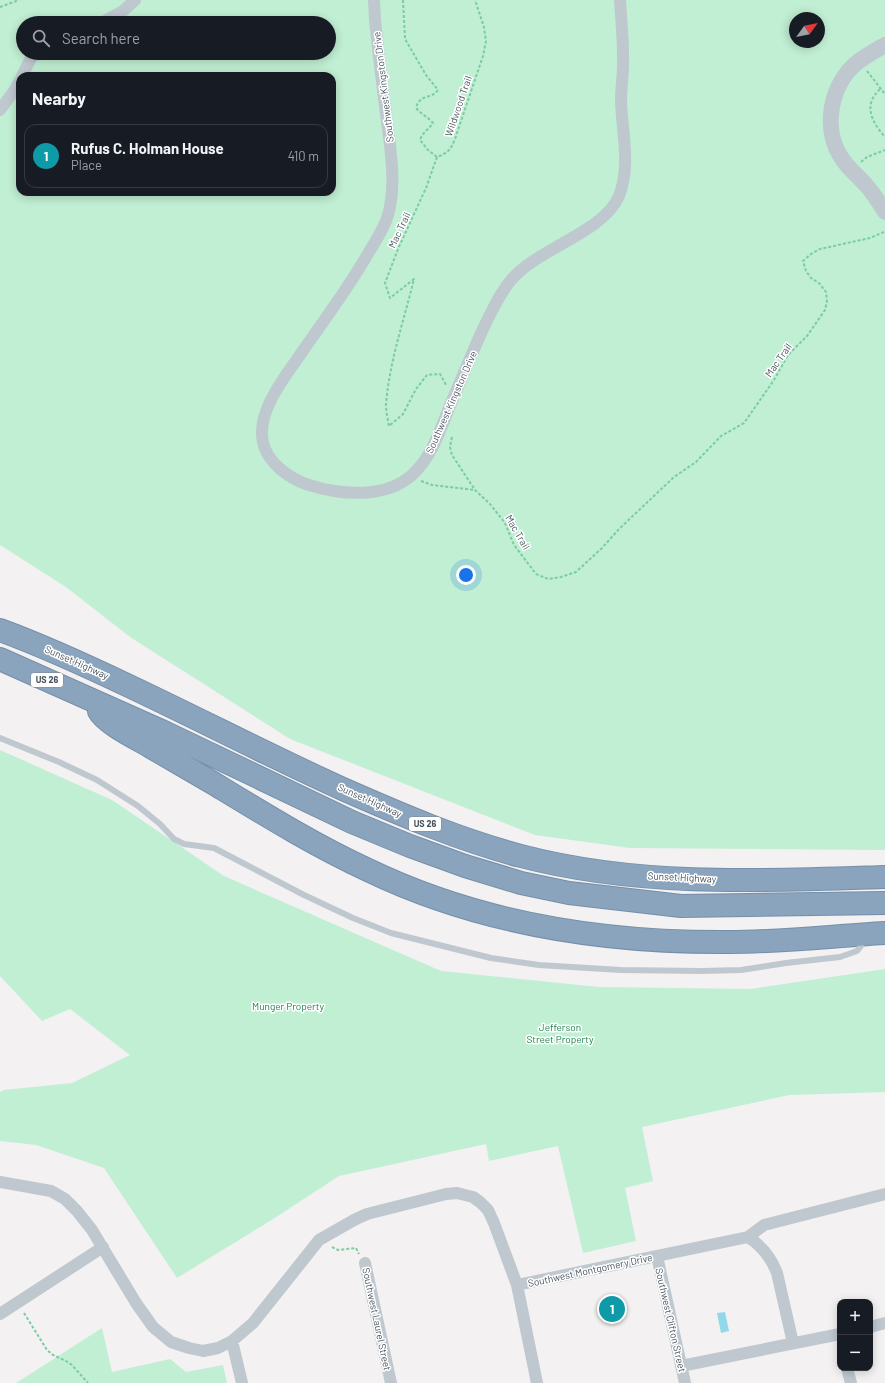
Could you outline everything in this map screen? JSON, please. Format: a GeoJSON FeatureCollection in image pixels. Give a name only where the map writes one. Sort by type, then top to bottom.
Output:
{"type":"FeatureCollection","features":[{"type":"Feature","properties":{"kind":"highway","name":"Sunset Highway"},"geometry":{"type":"LineString","coordinates":[[0,630],[80,663],[380,805],[442,831],[520,855],[558,864],[594,870],[677,879],[772,880],[885,877]]}},
{"type":"Feature","properties":{"kind":"highway","name":"US 26"},"geometry":{"type":"LineString","coordinates":[[0,659],[166,733],[352,822],[430,854],[521,883],[569,893],[681,906],[885,903]]}},
{"type":"Feature","properties":{"kind":"highway"},"geometry":{"type":"LineString","coordinates":[[93,700],[102,716],[127,733],[334,853],[368,871],[404,886],[478,912],[564,930],[642,940],[731,942],[875,934]]}},
{"type":"Feature","properties":{"kind":"street"},"geometry":{"type":"LineString","coordinates":[[114,16],[123,11],[135,0]]}},
{"type":"Feature","properties":{"kind":"street","name":"Southwest Kingston Drive"},"geometry":{"type":"LineString","coordinates":[[374,0],[374,20],[391,162],[391,200],[388,213],[379,235],[360,267],[276,391],[267,409],[263,421],[262,432],[265,450],[273,461],[290,477],[309,485],[333,491],[376,491],[395,486],[410,477],[423,463],[436,440],[453,397],[495,305],[508,283],[518,272],[530,263],[593,224],[610,210],[619,195],[625,167],[621,98],[623,56],[620,0]]}},
{"type":"Feature","properties":{"kind":"street"},"geometry":{"type":"LineString","coordinates":[[885,45],[859,61],[842,79],[836,94],[830,118],[831,132],[835,146],[843,160],[876,198],[885,212]]}},
{"type":"Feature","properties":{"kind":"street"},"geometry":{"type":"LineString","coordinates":[[24,72],[31,60]]}},
{"type":"Feature","properties":{"kind":"street"},"geometry":{"type":"LineString","coordinates":[[0,110],[16,87]]}},
{"type":"Feature","properties":{"kind":"street","name":"Southwest Montgomery Drive"},"geometry":{"type":"LineString","coordinates":[[0,1182],[51,1191],[65,1199],[77,1211],[103,1247],[136,1303],[153,1327],[171,1342],[202,1351],[218,1348],[232,1341],[253,1324],[319,1240],[367,1214],[446,1194],[458,1193],[473,1197],[488,1210],[517,1285],[748,1236]]}},
{"type":"Feature","properties":{"kind":"street"},"geometry":{"type":"LineString","coordinates":[[793,1342],[777,1273],[773,1263],[763,1248],[748,1236],[764,1225],[885,1194]]}},
{"type":"Feature","properties":{"kind":"street"},"geometry":{"type":"LineString","coordinates":[[0,1314],[103,1247]]}},
{"type":"Feature","properties":{"kind":"street","name":"Southwest Clifton Street"},"geometry":{"type":"LineString","coordinates":[[657,1256],[685,1383]]}},
{"type":"Feature","properties":{"kind":"street","name":"Southwest Laurel Street"},"geometry":{"type":"LineString","coordinates":[[365,1263],[391,1383]]}},
{"type":"Feature","properties":{"kind":"street"},"geometry":{"type":"LineString","coordinates":[[517,1285],[537,1383]]}},
{"type":"Feature","properties":{"kind":"street"},"geometry":{"type":"LineString","coordinates":[[873,1326],[885,1323]]}},
{"type":"Feature","properties":{"kind":"street"},"geometry":{"type":"LineString","coordinates":[[681,1366],[793,1342],[837,1335]]}},
{"type":"Feature","properties":{"kind":"street"},"geometry":{"type":"LineString","coordinates":[[232,1341],[242,1383]]}},
{"type":"Feature","properties":{"kind":"street"},"geometry":{"type":"LineString","coordinates":[[848,1371],[851,1383]]}},
{"type":"Feature","properties":{"kind":"lane"},"geometry":{"type":"LineString","coordinates":[[0,738],[59,762],[97,780],[138,806],[160,824],[174,840],[184,844],[214,848],[304,895],[353,918],[391,933],[491,958],[539,965],[621,970],[741,970],[840,957],[857,951],[875,934]]}},
{"type":"Feature","properties":{"kind":"path"},"geometry":{"type":"LineString","coordinates":[[0,8],[19,0]]}},
{"type":"Feature","properties":{"kind":"path","name":"Wildwood Trail"},"geometry":{"type":"LineString","coordinates":[[403,0],[405,39],[426,75],[438,90],[436,94],[423,97],[418,102],[416,108],[432,122],[420,140],[428,150],[437,157],[450,150],[483,56],[486,41],[484,27],[475,0]]}},
{"type":"Feature","properties":{"kind":"path"},"geometry":{"type":"LineString","coordinates":[[859,61],[885,94]]}},
{"type":"Feature","properties":{"kind":"path"},"geometry":{"type":"LineString","coordinates":[[880,88],[871,100],[870,107],[876,124],[885,137]]}},
{"type":"Feature","properties":{"kind":"path"},"geometry":{"type":"LineString","coordinates":[[852,170],[867,157],[885,150]]}},
{"type":"Feature","properties":{"kind":"path","name":"Mac Trail"},"geometry":{"type":"LineString","coordinates":[[437,157],[426,188],[398,249],[385,283],[390,298],[414,279],[395,352],[390,380],[386,406],[389,426],[403,414],[416,389],[427,375],[440,374],[453,397]]}},
{"type":"Feature","properties":{"kind":"path","name":"Mac Trail"},"geometry":{"type":"LineString","coordinates":[[452,433],[450,447],[452,455],[475,490],[490,504],[505,523],[514,545],[536,574],[548,579],[561,577],[576,572],[674,477],[696,462],[721,436],[744,423],[774,380],[788,355],[807,336],[825,310],[827,301],[826,292],[819,283],[811,278],[806,271],[803,261],[820,248],[870,238],[884,232]]}},
{"type":"Feature","properties":{"kind":"path"},"geometry":{"type":"LineString","coordinates":[[410,477],[428,484],[475,490]]}},
{"type":"Feature","properties":{"kind":"path","name":"Southwest Laurel Street"},"geometry":{"type":"LineString","coordinates":[[319,1240],[338,1250],[356,1248],[365,1263]]}},
{"type":"Feature","properties":{"kind":"path"},"geometry":{"type":"LineString","coordinates":[[24,1314],[47,1350],[53,1355],[72,1365],[88,1383]]}},
{"type":"Feature","properties":{"kind":"green space"},"geometry":{"type":"Polygon","coordinates":[[[0,0],[885,0],[885,850],[630,848],[535,835],[290,739],[130,637],[66,587],[0,545],[0,0]]]}},
{"type":"Feature","properties":{"kind":"green space"},"geometry":{"type":"Polygon","coordinates":[[[0,750],[112,800],[224,876],[441,971],[599,987],[751,989],[885,969],[885,1092],[789,1095],[642,1127],[653,1181],[625,1188],[636,1241],[583,1253],[558,1146],[489,1161],[486,1144],[339,1176],[270,1221],[177,1278],[104,1168],[36,1145],[0,1141],[0,1092],[4,1090],[72,1083],[130,1055],[70,1009],[42,1021],[0,976],[0,750]]]}},
{"type":"Feature","properties":{"kind":"green space"},"geometry":{"type":"Polygon","coordinates":[[[102,1328],[112,1372],[170,1359],[186,1372],[223,1365],[227,1383],[16,1383],[102,1328]]]}},
{"type":"Feature","properties":{"kind":"water"},"geometry":{"type":"Polygon","coordinates":[[[725,1312],[729,1331],[721,1333],[717,1313],[725,1312]]]}},
{"type":"Feature","properties":{"kind":"place","name":"Rufus C. Holman House"},"geometry":{"type":"Point","coordinates":[612,1309]}},
{"type":"Feature","properties":{"kind":"park label","name":"Munger Property"},"geometry":{"type":"Point","coordinates":[288,1006]}},
{"type":"Feature","properties":{"kind":"park label","name":"Jefferson Street Property"},"geometry":{"type":"Point","coordinates":[560,1032]}}]}
